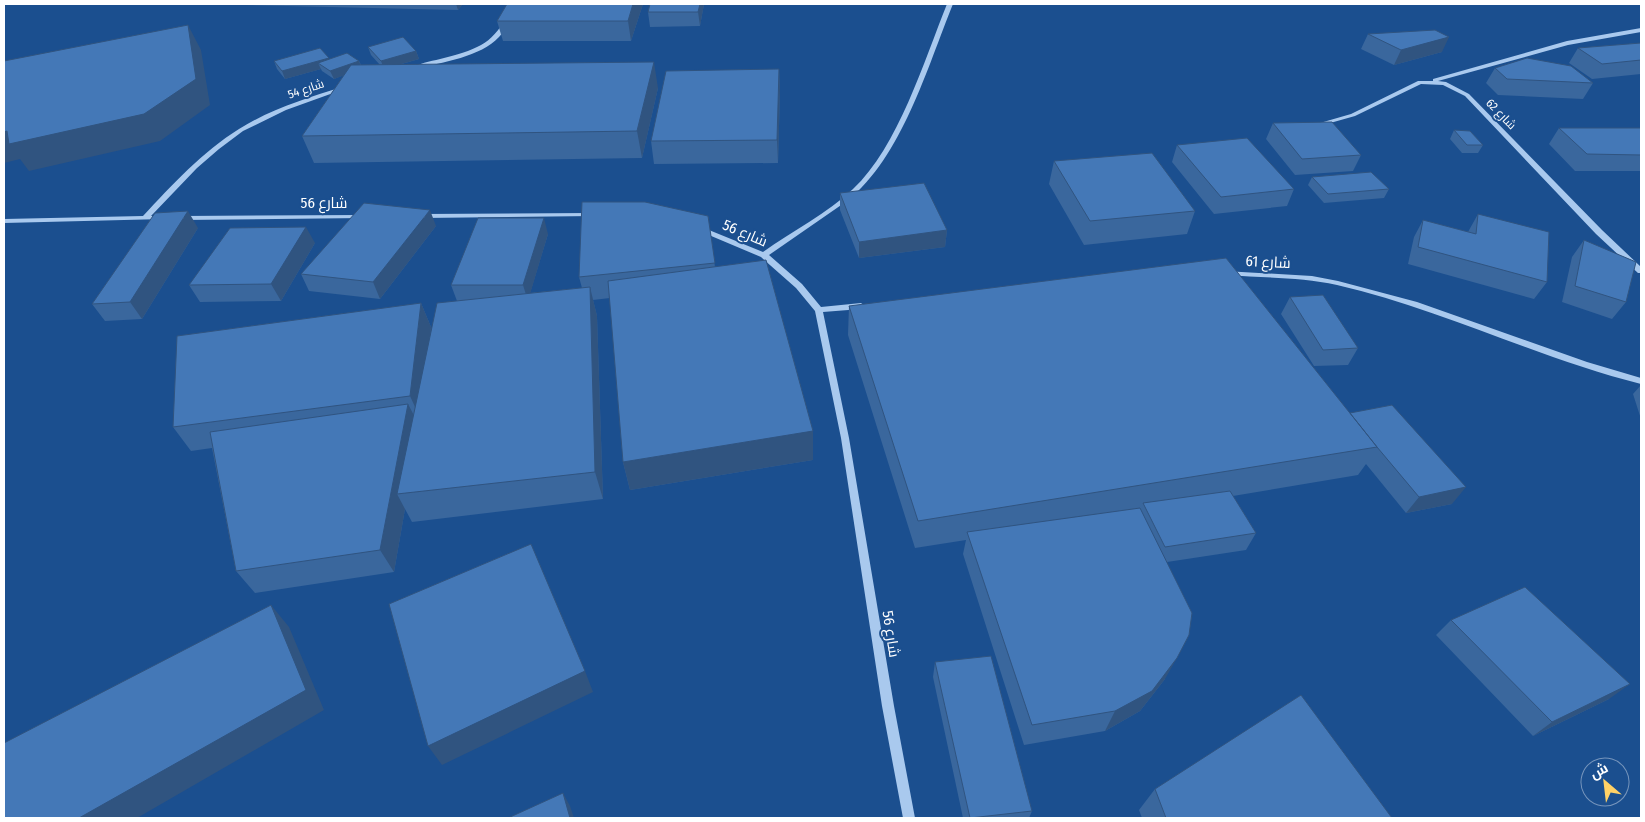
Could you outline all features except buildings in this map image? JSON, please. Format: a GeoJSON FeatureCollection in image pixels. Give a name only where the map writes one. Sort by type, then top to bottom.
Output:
{"type":"FeatureCollection","features":[{"type":"Feature","properties":{"kind":"street"},"geometry":{"type":"LineString","coordinates":[[409,70],[473,50],[493,40],[504,28],[516,4]]}},
{"type":"Feature","properties":{"kind":"street"},"geometry":{"type":"LineString","coordinates":[[764,255],[856,190],[876,167],[906,110],[950,4]]}},
{"type":"Feature","properties":{"kind":"street"},"geometry":{"type":"LineString","coordinates":[[1306,128],[1353,115],[1420,82],[1433,81],[1567,43],[1641,30]]}},
{"type":"Feature","properties":{"kind":"street","name":"شارع 62"},"geometry":{"type":"LineString","coordinates":[[1433,81],[1455,88],[1467,95],[1599,232],[1641,271]]}},
{"type":"Feature","properties":{"kind":"street","name":"شارع 54"},"geometry":{"type":"LineString","coordinates":[[145,218],[187,173],[229,138],[260,120],[288,107],[351,86]]}},
{"type":"Feature","properties":{"kind":"street"},"geometry":{"type":"LineString","coordinates":[[410,216],[606,215]]}},
{"type":"Feature","properties":{"kind":"street","name":"شارع 56"},"geometry":{"type":"LineString","coordinates":[[4,221],[371,217]]}},
{"type":"Feature","properties":{"kind":"street","name":"شارع 56"},"geometry":{"type":"LineString","coordinates":[[692,228],[728,239],[764,255],[800,286],[819,310],[845,438],[888,706],[909,818]]}},
{"type":"Feature","properties":{"kind":"street","name":"شارع 61"},"geometry":{"type":"LineString","coordinates":[[1221,273],[1312,278],[1338,283],[1414,304],[1584,364],[1641,381]]}},
{"type":"Feature","properties":{"kind":"street"},"geometry":{"type":"LineString","coordinates":[[819,310],[868,305]]}}]}
